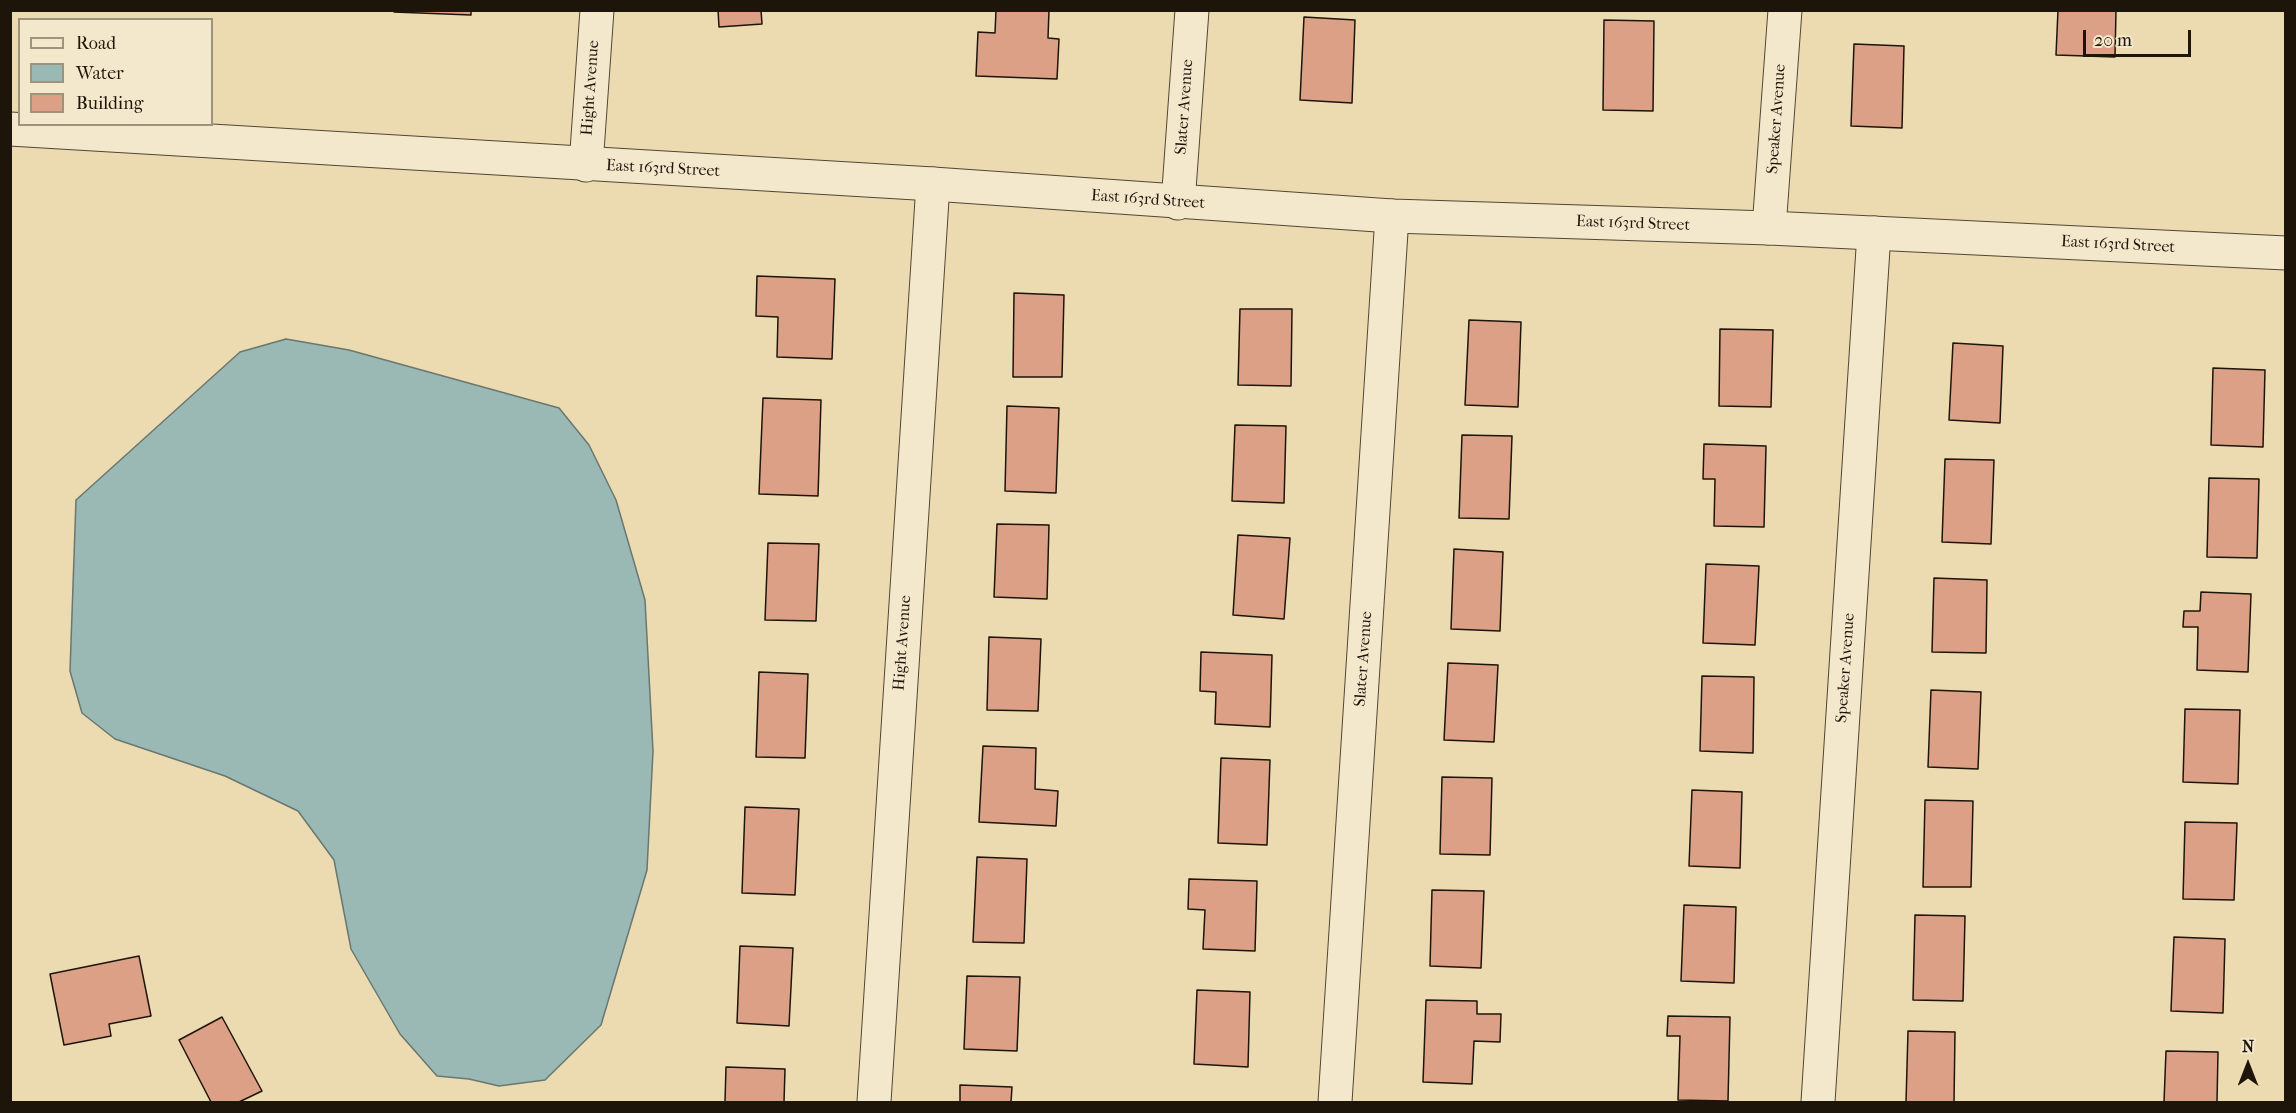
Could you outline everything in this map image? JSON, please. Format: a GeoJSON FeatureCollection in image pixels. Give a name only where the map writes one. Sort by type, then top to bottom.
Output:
{"type":"FeatureCollection","features":[{"type":"Feature","properties":{"kind":"street","name":"Hight Avenue"},"geometry":{"type":"LineString","coordinates":[[586,165],[597,10]]}},
{"type":"Feature","properties":{"kind":"street","name":"Slater Avenue"},"geometry":{"type":"LineString","coordinates":[[1178,203],[1192,10]]}},
{"type":"Feature","properties":{"kind":"street","name":"Speaker Avenue"},"geometry":{"type":"LineString","coordinates":[[1769,228],[1785,10]]}},
{"type":"Feature","properties":{"kind":"street","name":"East 163rd Street"},"geometry":{"type":"LineString","coordinates":[[10,129],[933,184],[1178,203],[1392,216],[1769,228],[2286,253]]}},
{"type":"Feature","properties":{"kind":"street","name":"Hight Avenue"},"geometry":{"type":"LineString","coordinates":[[874,1102],[933,184]]}},
{"type":"Feature","properties":{"kind":"street","name":"Slater Avenue"},"geometry":{"type":"LineString","coordinates":[[1335,1102],[1392,216]]}},
{"type":"Feature","properties":{"kind":"street","name":"Speaker Avenue"},"geometry":{"type":"LineString","coordinates":[[1818,1102],[1874,233]]}},
{"type":"Feature","properties":{"kind":"water"},"geometry":{"type":"Polygon","coordinates":[[[286,339],[349,350],[559,408],[589,445],[616,500],[645,600],[653,751],[647,870],[601,1025],[545,1080],[499,1086],[469,1079],[437,1076],[400,1034],[351,949],[334,860],[298,811],[225,776],[115,739],[82,713],[70,671],[76,500],[240,352],[286,339]]]}},
{"type":"Feature","properties":{"kind":"building"},"geometry":{"type":"Polygon","coordinates":[[[394,10],[471,10],[471,15],[394,12],[394,10]]]}},
{"type":"Feature","properties":{"kind":"building"},"geometry":{"type":"Polygon","coordinates":[[[718,10],[761,10],[762,24],[719,27],[718,10]]]}},
{"type":"Feature","properties":{"kind":"building"},"geometry":{"type":"Polygon","coordinates":[[[996,10],[1049,10],[1048,38],[1059,39],[1057,79],[976,76],[978,32],[995,33],[996,10]]]}},
{"type":"Feature","properties":{"kind":"building"},"geometry":{"type":"Polygon","coordinates":[[[2058,10],[2116,10],[2115,57],[2056,55],[2058,10]]]}},
{"type":"Feature","properties":{"kind":"building"},"geometry":{"type":"Polygon","coordinates":[[[1304,17],[1355,20],[1352,103],[1300,100],[1304,17]]]}},
{"type":"Feature","properties":{"kind":"building"},"geometry":{"type":"Polygon","coordinates":[[[1604,20],[1654,21],[1653,111],[1603,110],[1604,20]]]}},
{"type":"Feature","properties":{"kind":"building"},"geometry":{"type":"Polygon","coordinates":[[[1854,44],[1904,46],[1902,128],[1851,126],[1854,44]]]}},
{"type":"Feature","properties":{"kind":"building"},"geometry":{"type":"Polygon","coordinates":[[[757,276],[835,279],[832,359],[777,357],[778,317],[756,316],[757,276]]]}},
{"type":"Feature","properties":{"kind":"building"},"geometry":{"type":"Polygon","coordinates":[[[1014,293],[1064,295],[1062,377],[1013,377],[1014,293]]]}},
{"type":"Feature","properties":{"kind":"building"},"geometry":{"type":"Polygon","coordinates":[[[1240,309],[1292,309],[1291,386],[1238,385],[1240,309]]]}},
{"type":"Feature","properties":{"kind":"building"},"geometry":{"type":"Polygon","coordinates":[[[1469,320],[1521,322],[1518,407],[1465,405],[1469,320]]]}},
{"type":"Feature","properties":{"kind":"building"},"geometry":{"type":"Polygon","coordinates":[[[1720,329],[1773,330],[1771,407],[1719,406],[1720,329]]]}},
{"type":"Feature","properties":{"kind":"building"},"geometry":{"type":"Polygon","coordinates":[[[1953,343],[2003,346],[2000,423],[1949,420],[1953,343]]]}},
{"type":"Feature","properties":{"kind":"building"},"geometry":{"type":"Polygon","coordinates":[[[2213,368],[2265,370],[2263,447],[2211,445],[2213,368]]]}},
{"type":"Feature","properties":{"kind":"building"},"geometry":{"type":"Polygon","coordinates":[[[763,398],[821,400],[818,496],[759,494],[763,398]]]}},
{"type":"Feature","properties":{"kind":"building"},"geometry":{"type":"Polygon","coordinates":[[[1007,406],[1059,408],[1056,493],[1005,491],[1007,406]]]}},
{"type":"Feature","properties":{"kind":"building"},"geometry":{"type":"Polygon","coordinates":[[[1235,425],[1286,426],[1284,503],[1232,501],[1235,425]]]}},
{"type":"Feature","properties":{"kind":"building"},"geometry":{"type":"Polygon","coordinates":[[[1462,435],[1512,436],[1509,519],[1459,518],[1462,435]]]}},
{"type":"Feature","properties":{"kind":"building"},"geometry":{"type":"Polygon","coordinates":[[[1704,444],[1766,446],[1764,527],[1714,526],[1715,479],[1703,479],[1704,444]]]}},
{"type":"Feature","properties":{"kind":"building"},"geometry":{"type":"Polygon","coordinates":[[[1945,459],[1994,460],[1991,544],[1942,542],[1945,459]]]}},
{"type":"Feature","properties":{"kind":"building"},"geometry":{"type":"Polygon","coordinates":[[[2209,478],[2259,479],[2257,558],[2207,557],[2209,478]]]}},
{"type":"Feature","properties":{"kind":"building"},"geometry":{"type":"Polygon","coordinates":[[[997,524],[1049,525],[1047,599],[994,597],[997,524]]]}},
{"type":"Feature","properties":{"kind":"building"},"geometry":{"type":"Polygon","coordinates":[[[1238,535],[1290,538],[1284,619],[1233,615],[1238,535]]]}},
{"type":"Feature","properties":{"kind":"building"},"geometry":{"type":"Polygon","coordinates":[[[768,543],[819,544],[816,621],[765,620],[768,543]]]}},
{"type":"Feature","properties":{"kind":"building"},"geometry":{"type":"Polygon","coordinates":[[[1454,549],[1503,552],[1500,631],[1451,629],[1454,549]]]}},
{"type":"Feature","properties":{"kind":"building"},"geometry":{"type":"Polygon","coordinates":[[[1706,564],[1759,566],[1755,645],[1703,643],[1706,564]]]}},
{"type":"Feature","properties":{"kind":"building"},"geometry":{"type":"Polygon","coordinates":[[[1934,578],[1987,580],[1986,653],[1932,652],[1934,578]]]}},
{"type":"Feature","properties":{"kind":"building"},"geometry":{"type":"Polygon","coordinates":[[[2201,592],[2251,594],[2248,672],[2197,670],[2198,627],[2183,627],[2184,611],[2200,611],[2201,592]]]}},
{"type":"Feature","properties":{"kind":"building"},"geometry":{"type":"Polygon","coordinates":[[[989,637],[1041,639],[1038,711],[987,710],[989,637]]]}},
{"type":"Feature","properties":{"kind":"building"},"geometry":{"type":"Polygon","coordinates":[[[1201,652],[1272,655],[1270,727],[1215,724],[1216,692],[1200,691],[1201,652]]]}},
{"type":"Feature","properties":{"kind":"building"},"geometry":{"type":"Polygon","coordinates":[[[1448,663],[1498,665],[1494,742],[1444,740],[1448,663]]]}},
{"type":"Feature","properties":{"kind":"building"},"geometry":{"type":"Polygon","coordinates":[[[759,672],[808,674],[805,758],[756,757],[759,672]]]}},
{"type":"Feature","properties":{"kind":"building"},"geometry":{"type":"Polygon","coordinates":[[[1702,676],[1754,677],[1753,753],[1700,751],[1702,676]]]}},
{"type":"Feature","properties":{"kind":"building"},"geometry":{"type":"Polygon","coordinates":[[[1931,690],[1981,692],[1978,769],[1928,767],[1931,690]]]}},
{"type":"Feature","properties":{"kind":"building"},"geometry":{"type":"Polygon","coordinates":[[[2185,709],[2240,710],[2238,784],[2183,782],[2185,709]]]}},
{"type":"Feature","properties":{"kind":"building"},"geometry":{"type":"Polygon","coordinates":[[[983,746],[1036,748],[1035,789],[1058,791],[1056,826],[979,822],[983,746]]]}},
{"type":"Feature","properties":{"kind":"building"},"geometry":{"type":"Polygon","coordinates":[[[1221,758],[1270,760],[1267,845],[1218,843],[1221,758]]]}},
{"type":"Feature","properties":{"kind":"building"},"geometry":{"type":"Polygon","coordinates":[[[1442,777],[1492,778],[1490,855],[1440,854],[1442,777]]]}},
{"type":"Feature","properties":{"kind":"building"},"geometry":{"type":"Polygon","coordinates":[[[1692,790],[1742,792],[1740,868],[1689,866],[1692,790]]]}},
{"type":"Feature","properties":{"kind":"building"},"geometry":{"type":"Polygon","coordinates":[[[1925,800],[1973,801],[1971,887],[1923,887],[1925,800]]]}},
{"type":"Feature","properties":{"kind":"building"},"geometry":{"type":"Polygon","coordinates":[[[745,807],[799,809],[795,895],[742,893],[745,807]]]}},
{"type":"Feature","properties":{"kind":"building"},"geometry":{"type":"Polygon","coordinates":[[[2185,822],[2237,823],[2234,900],[2183,899],[2185,822]]]}},
{"type":"Feature","properties":{"kind":"building"},"geometry":{"type":"Polygon","coordinates":[[[977,857],[1027,859],[1024,943],[973,942],[977,857]]]}},
{"type":"Feature","properties":{"kind":"building"},"geometry":{"type":"Polygon","coordinates":[[[1189,879],[1257,881],[1255,951],[1203,949],[1205,910],[1188,909],[1189,879]]]}},
{"type":"Feature","properties":{"kind":"building"},"geometry":{"type":"Polygon","coordinates":[[[1432,890],[1484,891],[1481,968],[1430,966],[1432,890]]]}},
{"type":"Feature","properties":{"kind":"building"},"geometry":{"type":"Polygon","coordinates":[[[1684,905],[1736,907],[1734,983],[1681,981],[1684,905]]]}},
{"type":"Feature","properties":{"kind":"building"},"geometry":{"type":"Polygon","coordinates":[[[1915,915],[1965,916],[1963,1001],[1913,1000],[1915,915]]]}},
{"type":"Feature","properties":{"kind":"building"},"geometry":{"type":"Polygon","coordinates":[[[2174,937],[2225,939],[2223,1013],[2171,1011],[2174,937]]]}},
{"type":"Feature","properties":{"kind":"building"},"geometry":{"type":"Polygon","coordinates":[[[740,946],[793,948],[789,1026],[737,1023],[740,946]]]}},
{"type":"Feature","properties":{"kind":"building"},"geometry":{"type":"Polygon","coordinates":[[[139,956],[151,1016],[109,1024],[111,1036],[64,1045],[50,974],[139,956]]]}},
{"type":"Feature","properties":{"kind":"building"},"geometry":{"type":"Polygon","coordinates":[[[967,976],[1020,977],[1017,1051],[964,1049],[967,976]]]}},
{"type":"Feature","properties":{"kind":"building"},"geometry":{"type":"Polygon","coordinates":[[[1197,990],[1250,992],[1248,1067],[1194,1064],[1197,990]]]}},
{"type":"Feature","properties":{"kind":"building"},"geometry":{"type":"Polygon","coordinates":[[[1426,1000],[1477,1001],[1477,1014],[1501,1014],[1500,1042],[1474,1041],[1472,1084],[1423,1082],[1426,1000]]]}},
{"type":"Feature","properties":{"kind":"building"},"geometry":{"type":"Polygon","coordinates":[[[1668,1016],[1730,1017],[1728,1101],[1678,1100],[1680,1036],[1667,1036],[1668,1016]]]}},
{"type":"Feature","properties":{"kind":"building"},"geometry":{"type":"Polygon","coordinates":[[[222,1017],[262,1091],[239,1102],[211,1102],[179,1040],[222,1017]]]}},
{"type":"Feature","properties":{"kind":"building"},"geometry":{"type":"Polygon","coordinates":[[[1908,1031],[1955,1032],[1954,1102],[1906,1102],[1908,1031]]]}},
{"type":"Feature","properties":{"kind":"building"},"geometry":{"type":"Polygon","coordinates":[[[2166,1051],[2218,1052],[2217,1102],[2164,1102],[2166,1051]]]}},
{"type":"Feature","properties":{"kind":"building"},"geometry":{"type":"Polygon","coordinates":[[[726,1067],[785,1069],[784,1102],[725,1102],[726,1067]]]}},
{"type":"Feature","properties":{"kind":"building"},"geometry":{"type":"Polygon","coordinates":[[[960,1085],[1012,1087],[1011,1102],[960,1102],[960,1085]]]}}]}
